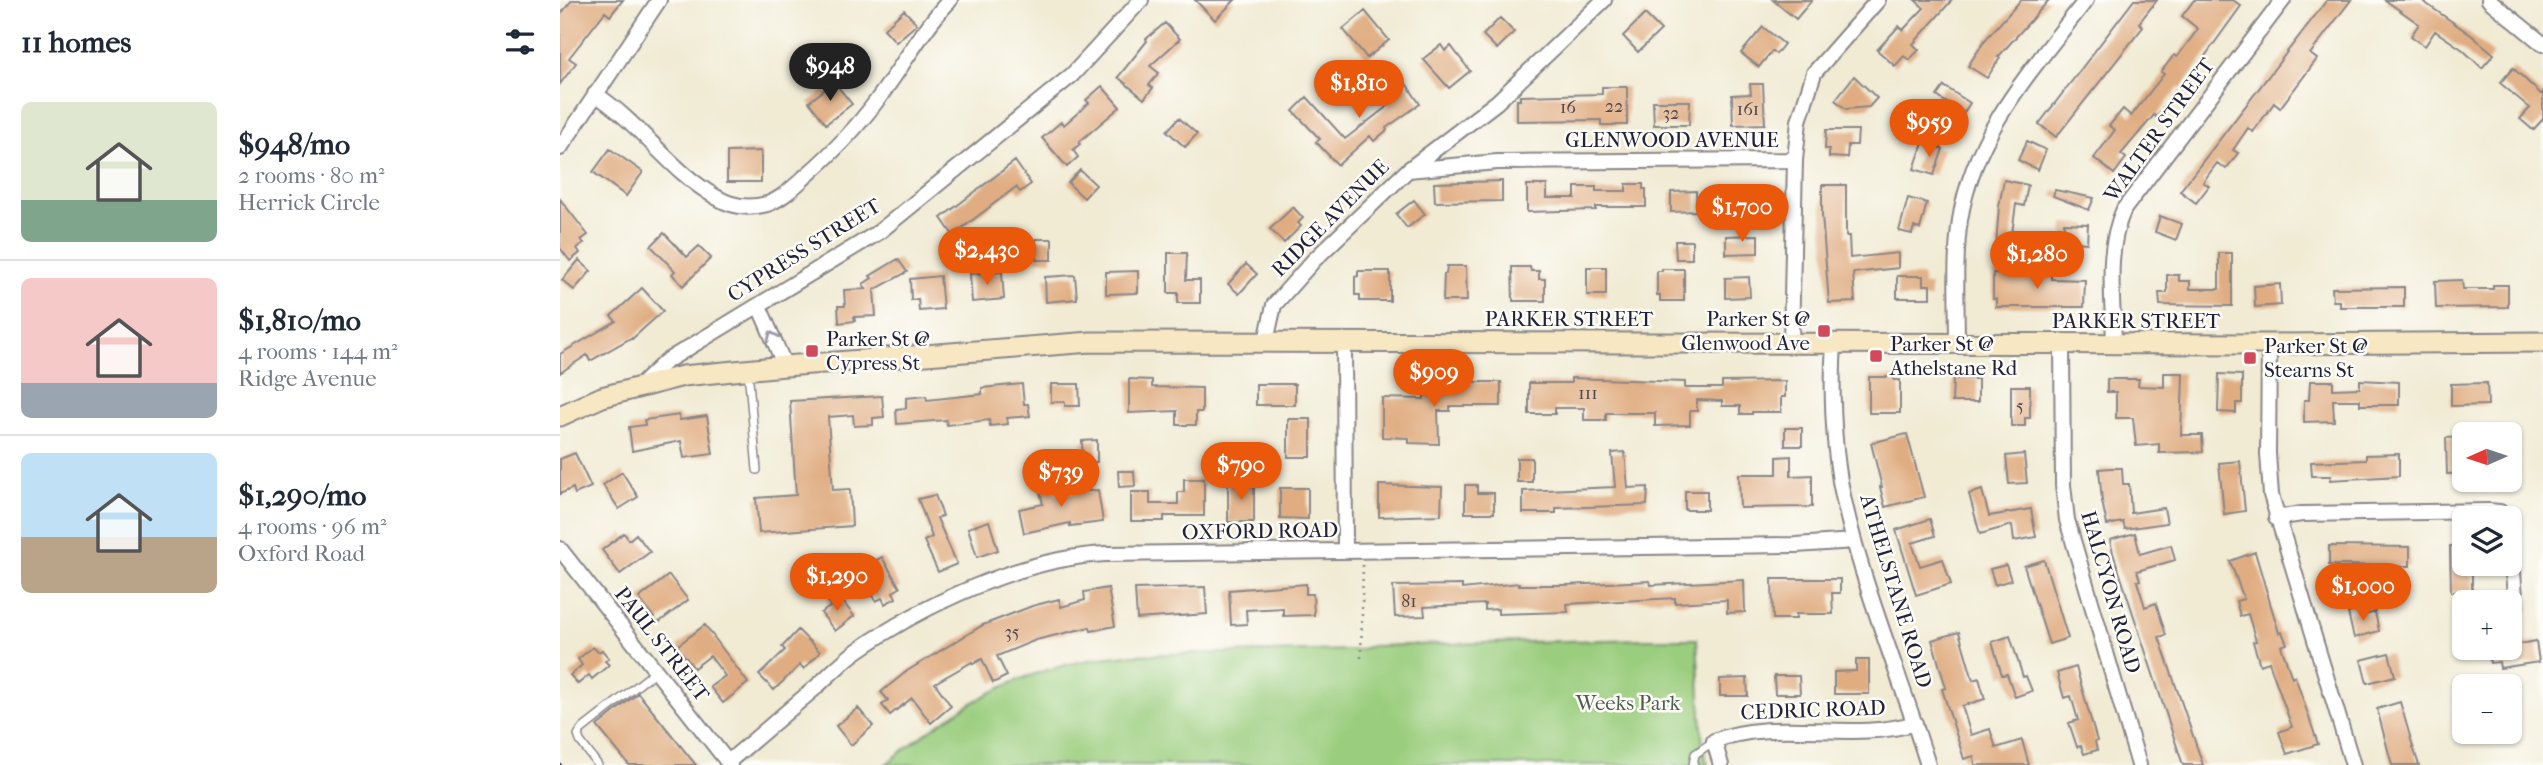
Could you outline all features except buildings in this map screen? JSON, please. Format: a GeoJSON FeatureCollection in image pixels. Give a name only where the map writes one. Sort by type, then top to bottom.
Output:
{"type":"FeatureCollection","features":[{"type":"Feature","properties":{"kind":"main road","name":"PARKER STREET"},"geometry":{"type":"LineString","coordinates":[[640,386],[683,376],[785,366],[1091,342],[2543,342]]}},
{"type":"Feature","properties":{"kind":"main road","name":"CYPRESS STREET"},"geometry":{"type":"LineString","coordinates":[[560,416],[602,397],[640,386]]}},
{"type":"Feature","properties":{"kind":"street"},"geometry":{"type":"LineString","coordinates":[[560,148],[659,0]]}},
{"type":"Feature","properties":{"kind":"street"},"geometry":{"type":"LineString","coordinates":[[595,94],[627,118],[710,194],[734,205],[767,204],[781,197],[801,180],[855,128],[886,88],[920,36],[950,0]]}},
{"type":"Feature","properties":{"kind":"street","name":"CYPRESS STREET"},"geometry":{"type":"LineString","coordinates":[[640,386],[665,362],[857,247],[907,210],[1072,75],[1141,0]]}},
{"type":"Feature","properties":{"kind":"street","name":"RIDGE AVENUE"},"geometry":{"type":"LineString","coordinates":[[1266,341],[1274,305],[1314,260],[1408,170],[1497,102],[1604,0]]}},
{"type":"Feature","properties":{"kind":"street"},"geometry":{"type":"LineString","coordinates":[[1795,160],[1799,121],[1814,73],[1878,0]]}},
{"type":"Feature","properties":{"kind":"street"},"geometry":{"type":"LineString","coordinates":[[1957,343],[1959,233],[1965,198],[1976,161],[1997,117],[2086,0]]}},
{"type":"Feature","properties":{"kind":"street","name":"WALTER STREET"},"geometry":{"type":"LineString","coordinates":[[2114,343],[2112,253],[2123,209],[2283,0]]}},
{"type":"Feature","properties":{"kind":"street"},"geometry":{"type":"LineString","coordinates":[[2489,0],[2543,44]]}},
{"type":"Feature","properties":{"kind":"street","name":"GLENWOOD AVENUE"},"geometry":{"type":"LineString","coordinates":[[1408,170],[1497,162],[1795,160],[1791,343]]}},
{"type":"Feature","properties":{"kind":"street"},"geometry":{"type":"LineString","coordinates":[[759,306],[785,366]]}},
{"type":"Feature","properties":{"kind":"street"},"geometry":{"type":"LineString","coordinates":[[1344,342],[1345,551]]}},
{"type":"Feature","properties":{"kind":"street","name":"ATHELSTANE ROAD"},"geometry":{"type":"LineString","coordinates":[[1834,343],[1835,443],[1840,481],[1854,541],[1928,765]]}},
{"type":"Feature","properties":{"kind":"street","name":"HALCYON ROAD"},"geometry":{"type":"LineString","coordinates":[[2062,343],[2063,485],[2069,531],[2139,765]]}},
{"type":"Feature","properties":{"kind":"street"},"geometry":{"type":"LineString","coordinates":[[2269,344],[2268,470],[2271,495],[2353,765]]}},
{"type":"Feature","properties":{"kind":"street"},"geometry":{"type":"LineString","coordinates":[[2277,518],[2302,514],[2452,512]]}},
{"type":"Feature","properties":{"kind":"street","name":"OXFORD ROAD"},"geometry":{"type":"LineString","coordinates":[[729,764],[855,653],[924,611],[963,592],[1042,563],[1086,555],[1796,545],[1854,541]]}},
{"type":"Feature","properties":{"kind":"street","name":"PAUL STREET"},"geometry":{"type":"LineString","coordinates":[[560,549],[729,764]]}},
{"type":"Feature","properties":{"kind":"street","name":"CEDRIC ROAD"},"geometry":{"type":"LineString","coordinates":[[1714,741],[1746,731],[1890,729],[1915,723]]}},
{"type":"Feature","properties":{"kind":"street"},"geometry":{"type":"LineString","coordinates":[[1714,741],[1721,765]]}},
{"type":"Feature","properties":{"kind":"lane"},"geometry":{"type":"LineString","coordinates":[[748,370],[757,470]]}},
{"type":"Feature","properties":{"kind":"lane"},"geometry":{"type":"LineString","coordinates":[[598,765],[580,741],[578,735],[581,730],[656,671]]}},
{"type":"Feature","properties":{"kind":"lane"},"geometry":{"type":"LineString","coordinates":[[1693,765],[1695,754],[1714,741]]}},
{"type":"Feature","properties":{"kind":"path"},"geometry":{"type":"LineString","coordinates":[[1361,658],[1362,551]]}},
{"type":"Feature","properties":{"kind":"green space","name":"Weeks Park"},"geometry":{"type":"Polygon","coordinates":[[[1697,639],[1703,749],[1708,765],[885,765],[941,722],[998,689],[1058,667],[1092,659],[1128,655],[1357,650],[1372,646],[1697,639]]]}},
{"type":"Feature","properties":{"kind":"place","name":"Parker St @ Glenwood Ave"},"geometry":{"type":"Point","coordinates":[1824,331]}},
{"type":"Feature","properties":{"kind":"place","name":"Parker St @ Cypress St"},"geometry":{"type":"Point","coordinates":[812,351]}},
{"type":"Feature","properties":{"kind":"place","name":"Parker St @ Athelstane Rd"},"geometry":{"type":"Point","coordinates":[1876,356]}},
{"type":"Feature","properties":{"kind":"place","name":"Parker St @ Stearns St"},"geometry":{"type":"Point","coordinates":[2250,358]}}]}
